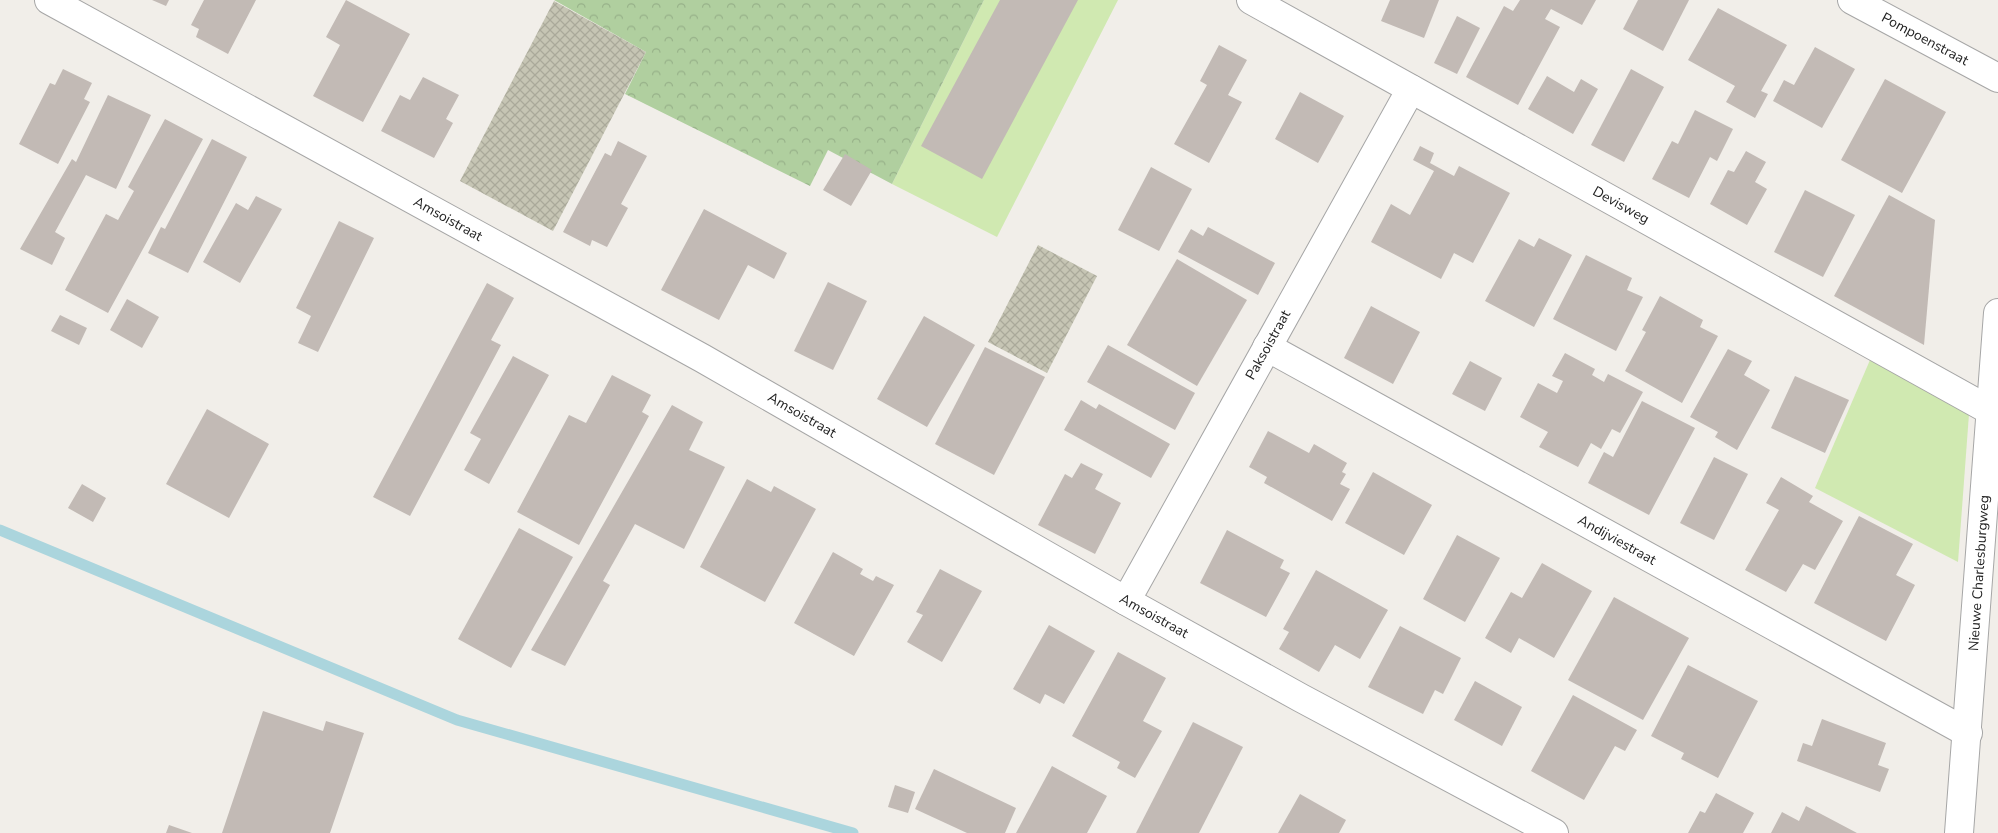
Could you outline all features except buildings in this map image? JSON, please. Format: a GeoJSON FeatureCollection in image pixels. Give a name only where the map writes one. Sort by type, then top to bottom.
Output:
{"type":"FeatureCollection","features":[{"type":"Feature","properties":{"kind":"street","name":"Amsoistraat"},"geometry":{"type":"LineString","coordinates":[[49,0],[702,358],[1126,601],[1554,833]]}},
{"type":"Feature","properties":{"kind":"street","name":"Devisweg"},"geometry":{"type":"LineString","coordinates":[[1251,0],[1994,411]]}},
{"type":"Feature","properties":{"kind":"street","name":"Pompoenstraat"},"geometry":{"type":"LineString","coordinates":[[1852,0],[1998,78]]}},
{"type":"Feature","properties":{"kind":"street","name":"Paksoistraat"},"geometry":{"type":"LineString","coordinates":[[1126,601],[1411,89]]}},
{"type":"Feature","properties":{"kind":"street","name":"Nieuwe Charlesburgweg"},"geometry":{"type":"LineString","coordinates":[[1959,833],[1994,411],[1998,313]]}},
{"type":"Feature","properties":{"kind":"street","name":"Andijviestraat"},"geometry":{"type":"LineString","coordinates":[[1266,347],[1968,733]]}},
{"type":"Feature","properties":{"kind":"shaded area"},"geometry":{"type":"Polygon","coordinates":[[[554,1],[646,52],[553,231],[460,181],[554,1]]]}},
{"type":"Feature","properties":{"kind":"shaded area"},"geometry":{"type":"Polygon","coordinates":[[[1038,245],[1097,276],[1047,373],[988,342],[1038,245]]]}},
{"type":"Feature","properties":{"kind":"green space"},"geometry":{"type":"Polygon","coordinates":[[[554,0],[984,0],[892,184],[828,150],[810,186],[625,94],[646,52],[554,0]]]}},
{"type":"Feature","properties":{"kind":"green space"},"geometry":{"type":"Polygon","coordinates":[[[984,0],[1118,0],[997,237],[892,184],[984,0]]]}},
{"type":"Feature","properties":{"kind":"green space"},"geometry":{"type":"Polygon","coordinates":[[[1870,360],[1969,414],[1958,562],[1815,488],[1870,360]]]}},
{"type":"Feature","properties":{"kind":"waterway"},"geometry":{"type":"LineString","coordinates":[[0,530],[457,720],[853,833]]}}]}
